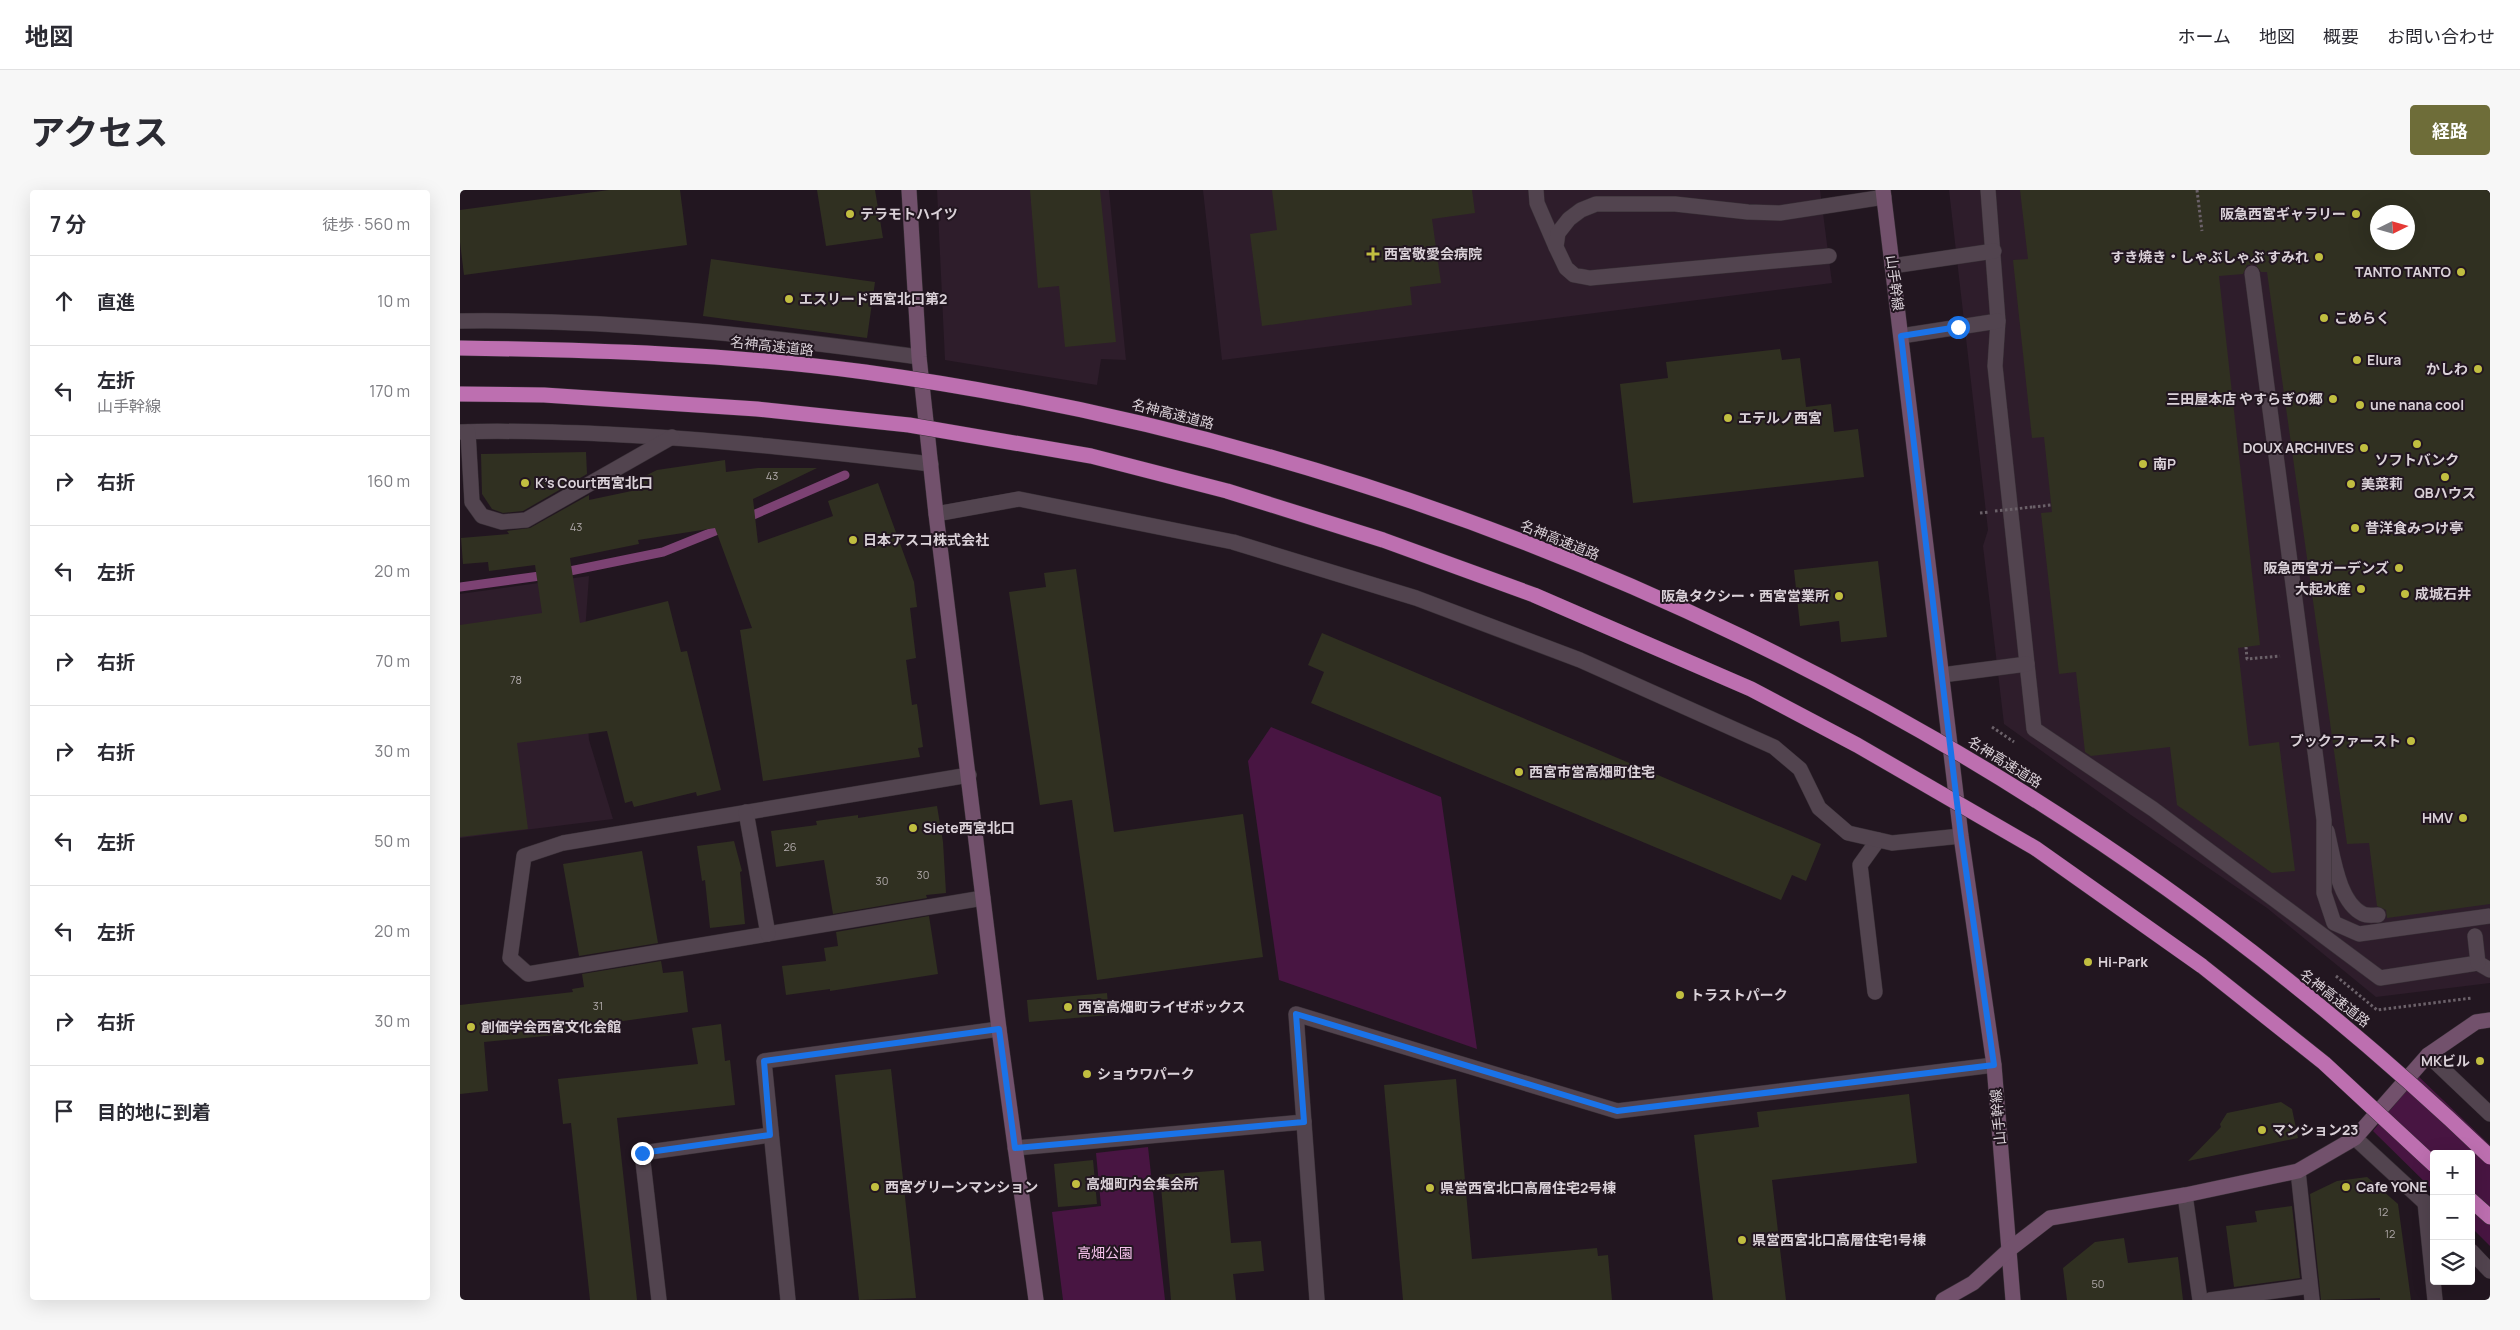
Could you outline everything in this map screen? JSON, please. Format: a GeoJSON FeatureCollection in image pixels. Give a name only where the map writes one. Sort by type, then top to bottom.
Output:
{"type":"FeatureCollection","features":[{"type":"Feature","properties":{"kind":"highway","name":"名神高速道路"},"geometry":{"type":"LineString","coordinates":[[460,348],[554,349],[727,358],[864,372],[1102,413],[1245,449],[1396,496],[1544,550],[1659,598],[1766,647],[1871,702],[2051,809],[2158,882],[2361,1038],[2490,1157]]}},
{"type":"Feature","properties":{"kind":"highway"},"geometry":{"type":"LineString","coordinates":[[460,394],[544,394],[757,408],[909,426],[1091,456],[1226,491],[1346,528],[1534,595],[1751,689],[1857,745],[2035,848],[2202,966],[2301,1044],[2430,1161]]}},
{"type":"Feature","properties":{"kind":"highway"},"geometry":{"type":"LineString","coordinates":[[2475,1204],[2490,1217]]}},
{"type":"Feature","properties":{"kind":"street"},"geometry":{"type":"LineString","coordinates":[[909,190],[919,357],[936,514],[999,1029],[1036,1300]]}},
{"type":"Feature","properties":{"kind":"street"},"geometry":{"type":"LineString","coordinates":[[1536,190],[1537,203],[1566,268],[1574,274],[1590,278],[1829,256]]}},
{"type":"Feature","properties":{"kind":"street"},"geometry":{"type":"LineString","coordinates":[[1988,190],[1998,321],[1995,366],[2034,729],[2153,809],[2380,978],[2484,966],[2475,936]]}},
{"type":"Feature","properties":{"kind":"street"},"geometry":{"type":"LineString","coordinates":[[1556,247],[1558,233],[1569,219],[1581,210],[1596,204],[1675,204],[1748,212],[1780,213],[1884,194]]}},
{"type":"Feature","properties":{"kind":"street","name":"山手幹線"},"geometry":{"type":"LineString","coordinates":[[1884,194],[1961,836],[1994,1065],[2014,1300]]}},
{"type":"Feature","properties":{"kind":"street"},"geometry":{"type":"LineString","coordinates":[[1892,266],[1994,251]]}},
{"type":"Feature","properties":{"kind":"street"},"geometry":{"type":"LineString","coordinates":[[2252,273],[2324,820],[2341,890],[2355,908],[2364,915],[2378,915]]}},
{"type":"Feature","properties":{"kind":"street"},"geometry":{"type":"LineString","coordinates":[[460,321],[521,320],[693,330],[919,357]]}},
{"type":"Feature","properties":{"kind":"street"},"geometry":{"type":"LineString","coordinates":[[1901,336],[1998,321]]}},
{"type":"Feature","properties":{"kind":"street"},"geometry":{"type":"LineString","coordinates":[[672,437],[526,520],[502,522],[482,516],[472,502],[464,432],[523,431],[672,437],[788,447],[931,464]]}},
{"type":"Feature","properties":{"kind":"street"},"geometry":{"type":"LineString","coordinates":[[936,514],[1019,498],[1233,542],[1416,598],[1580,660],[1774,747],[1800,769],[1819,808],[1848,834],[1892,843],[1961,836]]}},
{"type":"Feature","properties":{"kind":"street"},"geometry":{"type":"LineString","coordinates":[[1942,675],[2027,664]]}},
{"type":"Feature","properties":{"kind":"street"},"geometry":{"type":"LineString","coordinates":[[969,775],[563,843],[524,856],[510,958],[528,974],[983,898]]}},
{"type":"Feature","properties":{"kind":"street"},"geometry":{"type":"LineString","coordinates":[[746,812],[768,934]]}},
{"type":"Feature","properties":{"kind":"street"},"geometry":{"type":"LineString","coordinates":[[2324,820],[2324,893],[2334,923],[2359,934],[2490,916]]}},
{"type":"Feature","properties":{"kind":"street"},"geometry":{"type":"LineString","coordinates":[[1875,992],[1860,865],[1878,840]]}},
{"type":"Feature","properties":{"kind":"street"},"geometry":{"type":"LineString","coordinates":[[1318,1300],[1296,1014],[1617,1111],[1994,1065]]}},
{"type":"Feature","properties":{"kind":"street"},"geometry":{"type":"LineString","coordinates":[[1943,1300],[1973,1283],[2010,1249],[2050,1218],[2185,1195],[2298,1171],[2355,1138],[2428,1055],[2476,1022],[2490,1020]]}},
{"type":"Feature","properties":{"kind":"street"},"geometry":{"type":"LineString","coordinates":[[788,1300],[764,1061],[999,1029]]}},
{"type":"Feature","properties":{"kind":"street"},"geometry":{"type":"LineString","coordinates":[[2428,1055],[2490,1114]]}},
{"type":"Feature","properties":{"kind":"street"},"geometry":{"type":"LineString","coordinates":[[1015,1148],[1304,1122]]}},
{"type":"Feature","properties":{"kind":"street"},"geometry":{"type":"LineString","coordinates":[[659,1300],[642,1153],[770,1135]]}},
{"type":"Feature","properties":{"kind":"street"},"geometry":{"type":"LineString","coordinates":[[2355,1138],[2429,1207],[2435,1300]]}},
{"type":"Feature","properties":{"kind":"street"},"geometry":{"type":"LineString","coordinates":[[2210,1300],[2311,1293],[2298,1171]]}},
{"type":"Feature","properties":{"kind":"street"},"geometry":{"type":"LineString","coordinates":[[2185,1195],[2200,1300]]}},
{"type":"Feature","properties":{"kind":"street"},"geometry":{"type":"LineString","coordinates":[[2475,1255],[2490,1271]]}},
{"type":"Feature","properties":{"kind":"path"},"geometry":{"type":"LineString","coordinates":[[2197,190],[2202,230]]}},
{"type":"Feature","properties":{"kind":"path"},"geometry":{"type":"LineString","coordinates":[[1995,511],[2051,505]]}},
{"type":"Feature","properties":{"kind":"shaded area"},"geometry":{"type":"Polygon","coordinates":[[[937,190],[1109,190],[1126,360],[1101,359],[1097,385],[945,360],[937,190]]]}},
{"type":"Feature","properties":{"kind":"shaded area"},"geometry":{"type":"Polygon","coordinates":[[[1203,190],[1820,190],[1832,283],[1222,360],[1203,190]]]}},
{"type":"Feature","properties":{"kind":"shaded area","name":"阪急西宮ガーデンズ"},"geometry":{"type":"Polygon","coordinates":[[[1949,190],[2490,190],[2490,983],[2376,997],[2267,908],[2131,815],[2004,724],[1983,546],[1988,530],[1949,190]]]}},
{"type":"Feature","properties":{"kind":"shaded area"},"geometry":{"type":"Polygon","coordinates":[[[589,576],[583,660],[589,740],[613,819],[460,838],[460,594],[589,576]]]}},
{"type":"Feature","properties":{"kind":"green space"},"geometry":{"type":"Polygon","coordinates":[[[1271,727],[1441,797],[1477,1049],[1279,980],[1248,761],[1271,727]]]}},
{"type":"Feature","properties":{"kind":"green space"},"geometry":{"type":"Polygon","coordinates":[[[2418,1076],[2490,1145],[2490,1246],[2475,1231],[2475,1150],[2430,1150],[2430,1187],[2373,1131],[2418,1076]]]}},
{"type":"Feature","properties":{"kind":"green space","name":"高畑公園"},"geometry":{"type":"Polygon","coordinates":[[[1148,1147],[1165,1300],[1063,1300],[1052,1212],[1101,1206],[1096,1153],[1148,1147]]]}},
{"type":"Feature","properties":{"kind":"building"},"geometry":{"type":"Polygon","coordinates":[[[609,190],[680,190],[687,245],[464,275],[460,242],[460,210],[609,190]]]}},
{"type":"Feature","properties":{"kind":"building","name":"テラモトハイツ"},"geometry":{"type":"Polygon","coordinates":[[[817,190],[875,190],[883,238],[826,246],[817,190]]]}},
{"type":"Feature","properties":{"kind":"building"},"geometry":{"type":"Polygon","coordinates":[[[1030,190],[1100,190],[1116,342],[1065,347],[1059,286],[1038,288],[1030,190]]]}},
{"type":"Feature","properties":{"kind":"building"},"geometry":{"type":"Polygon","coordinates":[[[1272,190],[1472,190],[1475,213],[1432,219],[1441,283],[1410,287],[1412,305],[1262,326],[1250,234],[1277,230],[1272,190]]]}},
{"type":"Feature","properties":{"kind":"building","name":"阪急西宮ガーデンズ"},"geometry":{"type":"Polygon","coordinates":[[[2020,190],[2490,190],[2490,904],[2387,918],[2386,910],[2377,906],[2369,843],[2347,844],[2267,272],[2261,272],[2255,264],[2247,265],[2243,274],[2219,276],[2260,645],[2238,648],[2249,746],[2279,742],[2295,871],[2272,873],[2177,805],[2170,747],[2091,756],[2085,752],[2076,672],[2059,674],[2041,513],[2052,512],[2044,437],[2032,438],[2013,260],[2028,259],[2020,190]]]}},
{"type":"Feature","properties":{"kind":"building","name":"エスリード西宮北口第2"},"geometry":{"type":"Polygon","coordinates":[[[711,259],[875,282],[867,338],[703,316],[711,259]]]}},
{"type":"Feature","properties":{"kind":"building","name":"エテルノ西宮"},"geometry":{"type":"Polygon","coordinates":[[[1780,349],[1782,360],[1800,358],[1806,407],[1831,404],[1834,432],[1858,429],[1864,477],[1633,503],[1620,384],[1668,378],[1666,362],[1780,349]]]}},
{"type":"Feature","properties":{"kind":"building","name":"K's Court西宮北口"},"geometry":{"type":"Polygon","coordinates":[[[586,452],[587,474],[523,511],[503,513],[492,509],[482,494],[481,454],[586,452]]]}},
{"type":"Feature","properties":{"kind":"building"},"geometry":{"type":"Polygon","coordinates":[[[725,460],[726,472],[758,468],[817,468],[753,499],[758,543],[833,516],[828,501],[878,483],[914,582],[917,607],[910,608],[916,658],[906,660],[912,705],[917,704],[923,747],[918,748],[920,757],[763,781],[740,630],[752,628],[715,528],[638,540],[639,544],[570,558],[580,623],[668,601],[681,652],[687,651],[721,790],[697,796],[696,792],[634,807],[632,801],[625,803],[607,731],[517,743],[528,829],[460,837],[460,625],[542,613],[535,565],[489,571],[488,562],[463,564],[461,538],[509,534],[507,531],[530,528],[589,495],[589,500],[641,489],[639,479],[657,470],[725,460]]]}},
{"type":"Feature","properties":{"kind":"building","name":"阪急タクシー・西宮営業所"},"geometry":{"type":"Polygon","coordinates":[[[1878,561],[1887,637],[1841,642],[1839,621],[1800,626],[1794,570],[1878,561]]]}},
{"type":"Feature","properties":{"kind":"building"},"geometry":{"type":"Polygon","coordinates":[[[1076,569],[1114,832],[1243,814],[1263,957],[1097,980],[1072,800],[1040,805],[1009,592],[1046,587],[1044,573],[1076,569]]]}},
{"type":"Feature","properties":{"kind":"building","name":"西宮市営高畑町住宅"},"geometry":{"type":"Polygon","coordinates":[[[1322,633],[1821,844],[1806,881],[1792,875],[1781,900],[1311,703],[1324,672],[1308,665],[1322,633]]]}},
{"type":"Feature","properties":{"kind":"building"},"geometry":{"type":"Polygon","coordinates":[[[937,806],[943,842],[946,893],[926,895],[927,898],[833,914],[824,860],[776,867],[771,831],[817,825],[816,821],[858,815],[858,818],[937,806]]]}},
{"type":"Feature","properties":{"kind":"building"},"geometry":{"type":"Polygon","coordinates":[[[734,841],[742,871],[740,872],[745,924],[710,928],[705,880],[702,881],[697,846],[734,841]]]}},
{"type":"Feature","properties":{"kind":"building"},"geometry":{"type":"Polygon","coordinates":[[[642,851],[658,943],[579,956],[563,864],[642,851]]]}},
{"type":"Feature","properties":{"kind":"building"},"geometry":{"type":"Polygon","coordinates":[[[929,916],[938,974],[830,991],[830,989],[786,995],[782,966],[826,961],[824,948],[838,946],[836,932],[929,916]]]}},
{"type":"Feature","properties":{"kind":"building"},"geometry":{"type":"Polygon","coordinates":[[[661,961],[663,973],[683,971],[688,1012],[565,1029],[565,1034],[484,1042],[488,1091],[460,1094],[460,1005],[573,992],[572,989],[584,987],[582,974],[661,961]]]}},
{"type":"Feature","properties":{"kind":"building","name":"西宮高畑町ライぜボックス"},"geometry":{"type":"Polygon","coordinates":[[[1107,993],[1109,1015],[1029,1022],[1027,1000],[1107,993]]]}},
{"type":"Feature","properties":{"kind":"building"},"geometry":{"type":"Polygon","coordinates":[[[721,1024],[725,1061],[730,1060],[735,1105],[617,1118],[637,1300],[590,1300],[571,1123],[563,1124],[558,1079],[698,1064],[692,1028],[721,1024]]]}},
{"type":"Feature","properties":{"kind":"building","name":"西宮グリーンマンション"},"geometry":{"type":"Polygon","coordinates":[[[891,1069],[916,1298],[859,1300],[835,1075],[891,1069]]]}},
{"type":"Feature","properties":{"kind":"building","name":"県営西宮北口高層住宅2号棟"},"geometry":{"type":"Polygon","coordinates":[[[1456,1079],[1472,1259],[1597,1248],[1598,1256],[1608,1255],[1612,1300],[1403,1300],[1384,1085],[1456,1079]]]}},
{"type":"Feature","properties":{"kind":"building","name":"県営西宮北口高層住宅1号棟"},"geometry":{"type":"Polygon","coordinates":[[[1909,1094],[1917,1163],[1772,1180],[1786,1300],[1713,1300],[1694,1135],[1759,1127],[1757,1112],[1909,1094]]]}},
{"type":"Feature","properties":{"kind":"building","name":"マンション23"},"geometry":{"type":"Polygon","coordinates":[[[2281,1102],[2292,1109],[2298,1138],[2188,1161],[2221,1127],[2220,1124],[2227,1113],[2281,1102]]]}},
{"type":"Feature","properties":{"kind":"building","name":"高畑町内会集会所"},"geometry":{"type":"Polygon","coordinates":[[[1093,1160],[1097,1204],[1058,1207],[1054,1164],[1093,1160]]]}},
{"type":"Feature","properties":{"kind":"building"},"geometry":{"type":"Polygon","coordinates":[[[1224,1170],[1231,1243],[1261,1241],[1264,1271],[1233,1274],[1236,1300],[1171,1300],[1160,1175],[1224,1170]]]}},
{"type":"Feature","properties":{"kind":"building"},"geometry":{"type":"Polygon","coordinates":[[[2367,1177],[2398,1204],[2411,1300],[2380,1300],[2380,1298],[2321,1300],[2310,1194],[2337,1181],[2367,1177]]]}},
{"type":"Feature","properties":{"kind":"building"},"geometry":{"type":"Polygon","coordinates":[[[2292,1206],[2300,1278],[2234,1287],[2226,1226],[2257,1222],[2255,1211],[2292,1206]]]}},
{"type":"Feature","properties":{"kind":"building"},"geometry":{"type":"Polygon","coordinates":[[[2124,1238],[2128,1263],[2178,1257],[2183,1300],[2067,1300],[2063,1268],[2095,1242],[2124,1238]]]}},
{"type":"Feature","properties":{"kind":"waterway"},"geometry":{"type":"LineString","coordinates":[[744,519],[845,475]]}},
{"type":"Feature","properties":{"kind":"waterway"},"geometry":{"type":"LineString","coordinates":[[560,573],[663,552],[725,527]]}},
{"type":"Feature","properties":{"kind":"waterway"},"geometry":{"type":"LineString","coordinates":[[460,587],[547,575]]}},
{"type":"Feature","properties":{"kind":"place","name":"テラモトハイツ"},"geometry":{"type":"Point","coordinates":[850,214]}},
{"type":"Feature","properties":{"kind":"place","name":"阪急西宮ギャラリー"},"geometry":{"type":"Point","coordinates":[2356,214]}},
{"type":"Feature","properties":{"kind":"place","name":"西宮敬愛会病院"},"geometry":{"type":"Point","coordinates":[1373,254]}},
{"type":"Feature","properties":{"kind":"place","name":"すき焼き・しゃぶしゃぶ すみれ"},"geometry":{"type":"Point","coordinates":[2319,257]}},
{"type":"Feature","properties":{"kind":"place","name":"TANTO TANTO"},"geometry":{"type":"Point","coordinates":[2461,272]}},
{"type":"Feature","properties":{"kind":"place","name":"エスリード西宮北口第2"},"geometry":{"type":"Point","coordinates":[789,299]}},
{"type":"Feature","properties":{"kind":"place","name":"こめらく"},"geometry":{"type":"Point","coordinates":[2324,318]}},
{"type":"Feature","properties":{"kind":"place","name":"Elura"},"geometry":{"type":"Point","coordinates":[2357,360]}},
{"type":"Feature","properties":{"kind":"place","name":"かしわ"},"geometry":{"type":"Point","coordinates":[2478,369]}},
{"type":"Feature","properties":{"kind":"place","name":"三田屋本店 やすらぎの郷"},"geometry":{"type":"Point","coordinates":[2333,399]}},
{"type":"Feature","properties":{"kind":"place","name":"une nana cool"},"geometry":{"type":"Point","coordinates":[2360,405]}},
{"type":"Feature","properties":{"kind":"place","name":"エテルノ西宮"},"geometry":{"type":"Point","coordinates":[1728,418]}},
{"type":"Feature","properties":{"kind":"place","name":"ソフトバンク"},"geometry":{"type":"Point","coordinates":[2417,444]}},
{"type":"Feature","properties":{"kind":"place","name":"DOUX ARCHIVES"},"geometry":{"type":"Point","coordinates":[2364,448]}},
{"type":"Feature","properties":{"kind":"place","name":"南P"},"geometry":{"type":"Point","coordinates":[2143,464]}},
{"type":"Feature","properties":{"kind":"place","name":"QBハウス"},"geometry":{"type":"Point","coordinates":[2445,477]}},
{"type":"Feature","properties":{"kind":"place","name":"K's Court西宮北口"},"geometry":{"type":"Point","coordinates":[525,483]}},
{"type":"Feature","properties":{"kind":"place","name":"美菜莉"},"geometry":{"type":"Point","coordinates":[2351,484]}},
{"type":"Feature","properties":{"kind":"place","name":"昔洋食みつけ亭"},"geometry":{"type":"Point","coordinates":[2355,528]}},
{"type":"Feature","properties":{"kind":"place","name":"日本アスコ株式会社"},"geometry":{"type":"Point","coordinates":[853,540]}},
{"type":"Feature","properties":{"kind":"place","name":"阪急西宮ガーデンズ"},"geometry":{"type":"Point","coordinates":[2399,568]}},
{"type":"Feature","properties":{"kind":"place","name":"大起水産"},"geometry":{"type":"Point","coordinates":[2361,589]}},
{"type":"Feature","properties":{"kind":"place","name":"成城石井"},"geometry":{"type":"Point","coordinates":[2405,594]}},
{"type":"Feature","properties":{"kind":"place","name":"阪急タクシー・西宮営業所"},"geometry":{"type":"Point","coordinates":[1839,596]}},
{"type":"Feature","properties":{"kind":"place","name":"ブックファースト"},"geometry":{"type":"Point","coordinates":[2411,741]}},
{"type":"Feature","properties":{"kind":"place","name":"西宮市営高畑町住宅"},"geometry":{"type":"Point","coordinates":[1519,772]}},
{"type":"Feature","properties":{"kind":"place","name":"HMV"},"geometry":{"type":"Point","coordinates":[2463,818]}},
{"type":"Feature","properties":{"kind":"place","name":"Siete西宮北口"},"geometry":{"type":"Point","coordinates":[913,828]}},
{"type":"Feature","properties":{"kind":"place","name":"Hi-Park"},"geometry":{"type":"Point","coordinates":[2088,962]}},
{"type":"Feature","properties":{"kind":"place","name":"トラストパーク"},"geometry":{"type":"Point","coordinates":[1680,995]}},
{"type":"Feature","properties":{"kind":"place","name":"西宮高畑町ライぜボックス"},"geometry":{"type":"Point","coordinates":[1068,1007]}},
{"type":"Feature","properties":{"kind":"place","name":"創価学会西宮文化会館"},"geometry":{"type":"Point","coordinates":[471,1027]}},
{"type":"Feature","properties":{"kind":"place","name":"MKビル"},"geometry":{"type":"Point","coordinates":[2480,1061]}},
{"type":"Feature","properties":{"kind":"place","name":"ショウワパーク"},"geometry":{"type":"Point","coordinates":[1087,1074]}},
{"type":"Feature","properties":{"kind":"place","name":"マンション23"},"geometry":{"type":"Point","coordinates":[2262,1130]}},
{"type":"Feature","properties":{"kind":"place","name":"高畑町内会集会所"},"geometry":{"type":"Point","coordinates":[1076,1184]}},
{"type":"Feature","properties":{"kind":"place","name":"西宮グリーンマンション"},"geometry":{"type":"Point","coordinates":[875,1187]}},
{"type":"Feature","properties":{"kind":"place","name":"Cafe YONE"},"geometry":{"type":"Point","coordinates":[2346,1187]}},
{"type":"Feature","properties":{"kind":"place","name":"県営西宮北口高層住宅2号棟"},"geometry":{"type":"Point","coordinates":[1430,1188]}},
{"type":"Feature","properties":{"kind":"place","name":"県営西宮北口高層住宅1号棟"},"geometry":{"type":"Point","coordinates":[1742,1240]}},
{"type":"Feature","properties":{"kind":"route"},"geometry":{"type":"LineString","coordinates":[[642,1153],[770,1135],[764,1061],[999,1029],[1015,1148],[1304,1122],[1296,1014],[1617,1111],[1956,1068],[1994,1065],[1961,836],[1901,336],[1958,327]]}}]}
